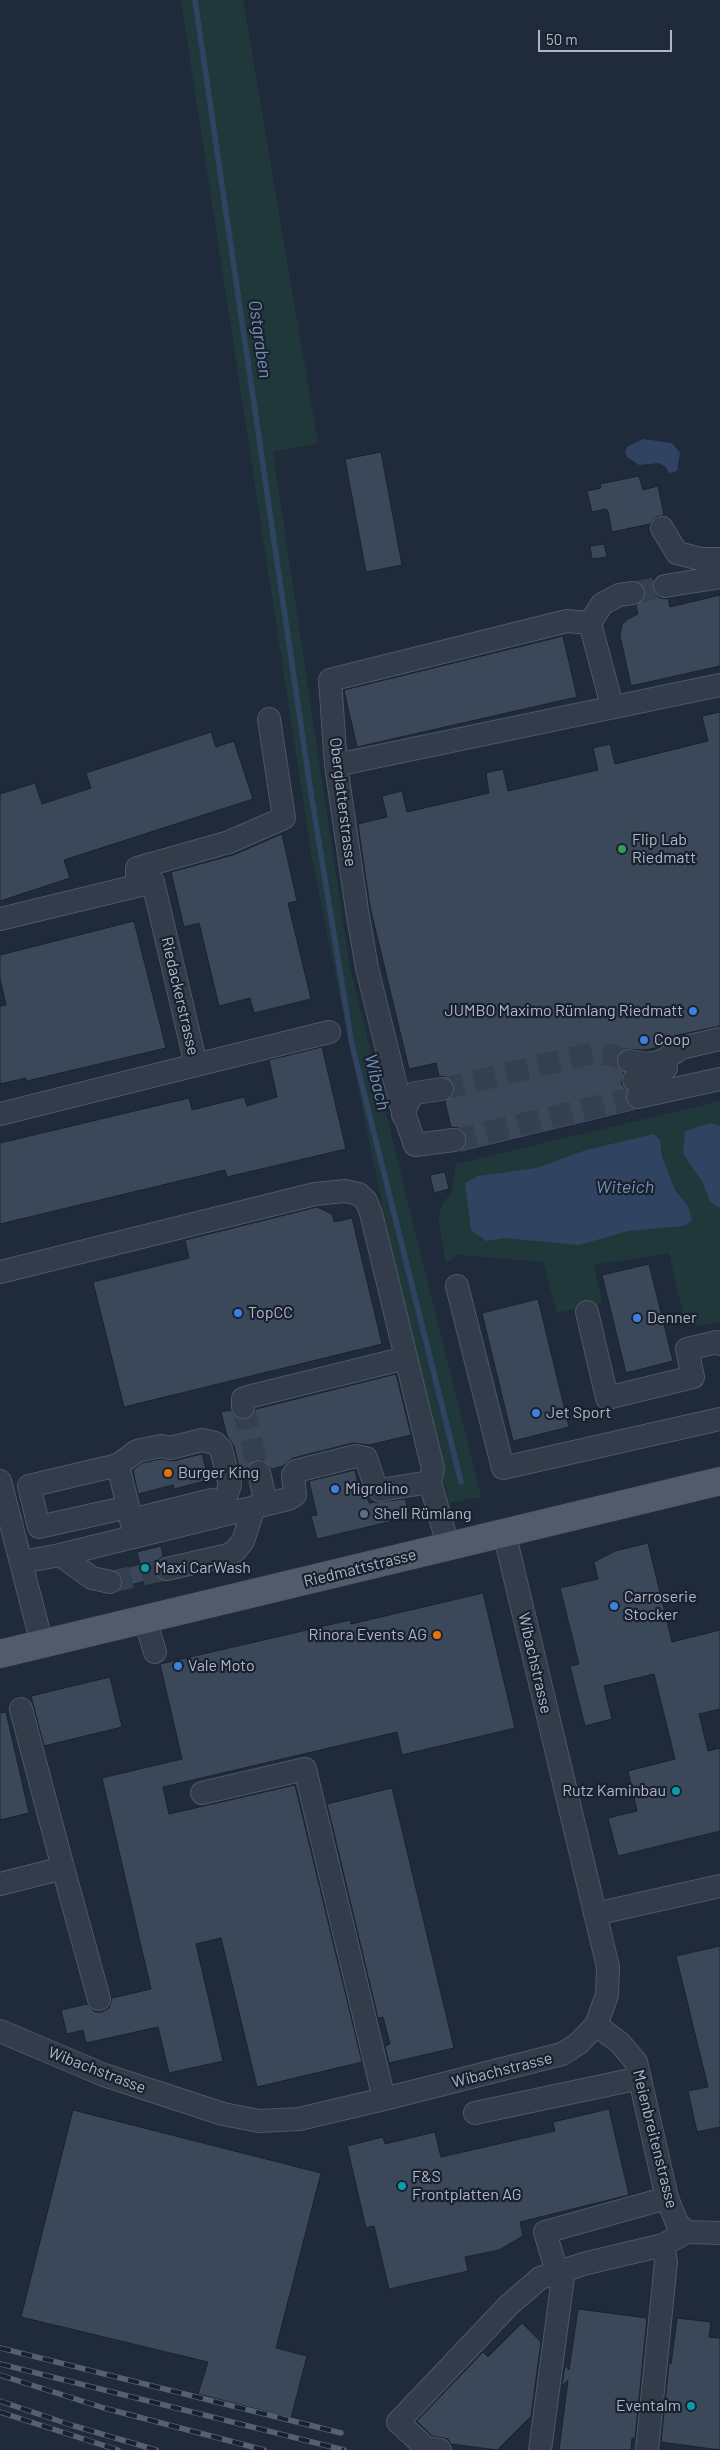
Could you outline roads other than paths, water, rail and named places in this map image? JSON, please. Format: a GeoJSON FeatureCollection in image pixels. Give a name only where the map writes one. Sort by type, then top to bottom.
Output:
{"type":"FeatureCollection","features":[{"type":"Feature","properties":{"kind":"main road","name":"Riedmattstrasse"},"geometry":{"type":"LineString","coordinates":[[0,1654],[720,1481]]}},
{"type":"Feature","properties":{"kind":"street"},"geometry":{"type":"LineString","coordinates":[[662,528],[677,553],[701,559],[720,559]]}},
{"type":"Feature","properties":{"kind":"street"},"geometry":{"type":"LineString","coordinates":[[665,586],[720,577]]}},
{"type":"Feature","properties":{"kind":"street"},"geometry":{"type":"LineString","coordinates":[[612,706],[590,623],[602,604],[618,596],[633,593]]}},
{"type":"Feature","properties":{"kind":"street","name":"Oberglatterstrasse"},"geometry":{"type":"LineString","coordinates":[[454,1140],[415,1145],[404,1115],[367,968],[336,765],[330,680],[567,621],[590,623]]}},
{"type":"Feature","properties":{"kind":"street"},"geometry":{"type":"LineString","coordinates":[[336,765],[720,685]]}},
{"type":"Feature","properties":{"kind":"street"},"geometry":{"type":"LineString","coordinates":[[0,919],[138,886],[137,868],[229,842],[284,818],[269,719]]}},
{"type":"Feature","properties":{"kind":"street","name":"Riedackerstrasse"},"geometry":{"type":"LineString","coordinates":[[0,1114],[196,1065],[153,882],[138,886]]}},
{"type":"Feature","properties":{"kind":"street"},"geometry":{"type":"LineString","coordinates":[[196,1065],[329,1032]]}},
{"type":"Feature","properties":{"kind":"street"},"geometry":{"type":"LineString","coordinates":[[681,1089],[674,1076],[672,1060],[681,1048],[720,1039]]}},
{"type":"Feature","properties":{"kind":"street"},"geometry":{"type":"LineString","coordinates":[[672,1060],[649,1064],[639,1084],[681,1089],[720,1079]]}},
{"type":"Feature","properties":{"kind":"street"},"geometry":{"type":"LineString","coordinates":[[404,1115],[409,1100],[415,1094],[442,1089]]}},
{"type":"Feature","properties":{"kind":"street"},"geometry":{"type":"LineString","coordinates":[[0,1272],[315,1194],[337,1190],[353,1192],[366,1201],[371,1213],[433,1469],[430,1482],[448,1545]]}},
{"type":"Feature","properties":{"kind":"street"},"geometry":{"type":"LineString","coordinates":[[457,1286],[503,1468],[720,1419]]}},
{"type":"Feature","properties":{"kind":"street"},"geometry":{"type":"LineString","coordinates":[[587,1312],[608,1398],[693,1377],[687,1349],[717,1342],[720,1344]]}},
{"type":"Feature","properties":{"kind":"street"},"geometry":{"type":"LineString","coordinates":[[244,1407],[243,1399],[248,1397],[406,1358]]}},
{"type":"Feature","properties":{"kind":"street"},"geometry":{"type":"LineString","coordinates":[[225,1508],[230,1484],[221,1449],[209,1441],[202,1440],[170,1448],[161,1446],[137,1451],[118,1465],[29,1486],[40,1528],[131,1521],[225,1508],[260,1506],[294,1496],[293,1475],[296,1471],[356,1456],[366,1458],[375,1486],[380,1490],[430,1482]]}},
{"type":"Feature","properties":{"kind":"street"},"geometry":{"type":"LineString","coordinates":[[118,1465],[131,1521]]}},
{"type":"Feature","properties":{"kind":"street"},"geometry":{"type":"LineString","coordinates":[[167,1569],[228,1555],[235,1551],[243,1540],[260,1506],[259,1472]]}},
{"type":"Feature","properties":{"kind":"street"},"geometry":{"type":"LineString","coordinates":[[0,1481],[42,1644]]}},
{"type":"Feature","properties":{"kind":"street"},"geometry":{"type":"LineString","coordinates":[[22,1562],[60,1555],[131,1521]]}},
{"type":"Feature","properties":{"kind":"street","name":"Wibachstrasse"},"geometry":{"type":"LineString","coordinates":[[0,2030],[104,2075],[232,2116],[259,2120],[299,2119],[384,2100],[562,2054],[579,2043],[596,2025],[608,1995],[608,1968],[504,1532]]}},
{"type":"Feature","properties":{"kind":"street"},"geometry":{"type":"LineString","coordinates":[[60,1555],[92,1578],[110,1582]]}},
{"type":"Feature","properties":{"kind":"street"},"geometry":{"type":"LineString","coordinates":[[145,1620],[155,1652]]}},
{"type":"Feature","properties":{"kind":"street"},"geometry":{"type":"LineString","coordinates":[[21,1709],[99,1999]]}},
{"type":"Feature","properties":{"kind":"street"},"geometry":{"type":"LineString","coordinates":[[202,1793],[305,1769],[384,2100]]}},
{"type":"Feature","properties":{"kind":"street"},"geometry":{"type":"LineString","coordinates":[[0,1884],[63,1868]]}},
{"type":"Feature","properties":{"kind":"street"},"geometry":{"type":"LineString","coordinates":[[595,1914],[720,1886]]}},
{"type":"Feature","properties":{"kind":"street","name":"Meienbreitenstrasse"},"geometry":{"type":"LineString","coordinates":[[596,2025],[620,2043],[636,2062],[666,2198],[677,2223],[687,2232]]}},
{"type":"Feature","properties":{"kind":"street"},"geometry":{"type":"LineString","coordinates":[[475,2112],[640,2078]]}},
{"type":"Feature","properties":{"kind":"street"},"geometry":{"type":"LineString","coordinates":[[540,2450],[561,2271],[545,2232],[666,2198]]}},
{"type":"Feature","properties":{"kind":"street"},"geometry":{"type":"LineString","coordinates":[[440,2450],[426,2448],[398,2422],[509,2305],[540,2278],[663,2245],[687,2232],[720,2233]]}},
{"type":"Feature","properties":{"kind":"street"},"geometry":{"type":"LineString","coordinates":[[647,2450],[666,2262],[663,2245]]}},
{"type":"Feature","properties":{"kind":"water"},"geometry":{"type":"Polygon","coordinates":[[[643,439],[672,443],[680,453],[677,471],[669,473],[665,466],[659,463],[639,465],[627,457],[625,453],[627,447],[643,439]]]}},
{"type":"Feature","properties":{"kind":"water"},"geometry":{"type":"Polygon","coordinates":[[[711,1123],[720,1126],[720,1208],[710,1202],[702,1181],[683,1154],[685,1131],[711,1123]]]}},
{"type":"Feature","properties":{"kind":"water","name":"Witeich"},"geometry":{"type":"Polygon","coordinates":[[[654,1134],[660,1140],[662,1157],[675,1190],[688,1206],[692,1220],[684,1226],[628,1231],[579,1245],[504,1238],[486,1241],[471,1230],[465,1183],[478,1176],[536,1168],[586,1150],[654,1134]]]}},
{"type":"Feature","properties":{"kind":"waterway","name":"Wibach"},"geometry":{"type":"LineString","coordinates":[[195,0],[310,787],[352,1045],[461,1482]]}},
{"type":"Feature","properties":{"kind":"tunnel"},"geometry":{"type":"LineString","coordinates":[[633,593],[665,586]]}},
{"type":"Feature","properties":{"kind":"tunnel"},"geometry":{"type":"LineString","coordinates":[[442,1089],[593,1053],[611,1055],[629,1061]]}},
{"type":"Feature","properties":{"kind":"tunnel"},"geometry":{"type":"LineString","coordinates":[[454,1140],[638,1097]]}},
{"type":"Feature","properties":{"kind":"tunnel"},"geometry":{"type":"LineString","coordinates":[[243,1407],[259,1472]]}},
{"type":"Feature","properties":{"kind":"tunnel"},"geometry":{"type":"LineString","coordinates":[[110,1582],[167,1569]]}},
{"type":"Feature","properties":{"kind":"railway"},"geometry":{"type":"LineString","coordinates":[[0,2348],[341,2433]]}},
{"type":"Feature","properties":{"kind":"railway"},"geometry":{"type":"LineString","coordinates":[[0,2364],[344,2450]]}},
{"type":"Feature","properties":{"kind":"railway"},"geometry":{"type":"LineString","coordinates":[[0,2375],[104,2408],[264,2450]]}},
{"type":"Feature","properties":{"kind":"railway"},"geometry":{"type":"LineString","coordinates":[[0,2401],[71,2425],[156,2450]]}},
{"type":"Feature","properties":{"kind":"railway"},"geometry":{"type":"LineString","coordinates":[[0,2412],[118,2450]]}},
{"type":"Feature","properties":{"kind":"place","name":"Flip Lab Riedmatt"},"geometry":{"type":"Point","coordinates":[622,849]}},
{"type":"Feature","properties":{"kind":"place","name":"JUMBO Maximo Rümlang Riedmatt"},"geometry":{"type":"Point","coordinates":[693,1011]}},
{"type":"Feature","properties":{"kind":"place","name":"Coop"},"geometry":{"type":"Point","coordinates":[644,1040]}},
{"type":"Feature","properties":{"kind":"place","name":"TopCC"},"geometry":{"type":"Point","coordinates":[238,1313]}},
{"type":"Feature","properties":{"kind":"place","name":"Denner"},"geometry":{"type":"Point","coordinates":[637,1318]}},
{"type":"Feature","properties":{"kind":"place","name":"Jet Sport"},"geometry":{"type":"Point","coordinates":[536,1413]}},
{"type":"Feature","properties":{"kind":"place","name":"Burger King"},"geometry":{"type":"Point","coordinates":[168,1473]}},
{"type":"Feature","properties":{"kind":"place","name":"Migrolino"},"geometry":{"type":"Point","coordinates":[335,1489]}},
{"type":"Feature","properties":{"kind":"place","name":"Shell Rümlang"},"geometry":{"type":"Point","coordinates":[364,1514]}},
{"type":"Feature","properties":{"kind":"place","name":"Maxi CarWash"},"geometry":{"type":"Point","coordinates":[145,1568]}},
{"type":"Feature","properties":{"kind":"place","name":"Carroserie Stocker"},"geometry":{"type":"Point","coordinates":[614,1606]}},
{"type":"Feature","properties":{"kind":"place","name":"Rinora Events AG"},"geometry":{"type":"Point","coordinates":[437,1635]}},
{"type":"Feature","properties":{"kind":"place","name":"Vale Moto"},"geometry":{"type":"Point","coordinates":[178,1666]}},
{"type":"Feature","properties":{"kind":"place","name":"Rutz Kaminbau"},"geometry":{"type":"Point","coordinates":[676,1791]}},
{"type":"Feature","properties":{"kind":"place","name":"F&S Frontplatten AG"},"geometry":{"type":"Point","coordinates":[402,2186]}},
{"type":"Feature","properties":{"kind":"place","name":"Eventalm"},"geometry":{"type":"Point","coordinates":[691,2406]}},
{"type":"Feature","properties":{"kind":"water label","name":"Ostgraben"},"geometry":{"type":"Point","coordinates":[260,339]}}]}
